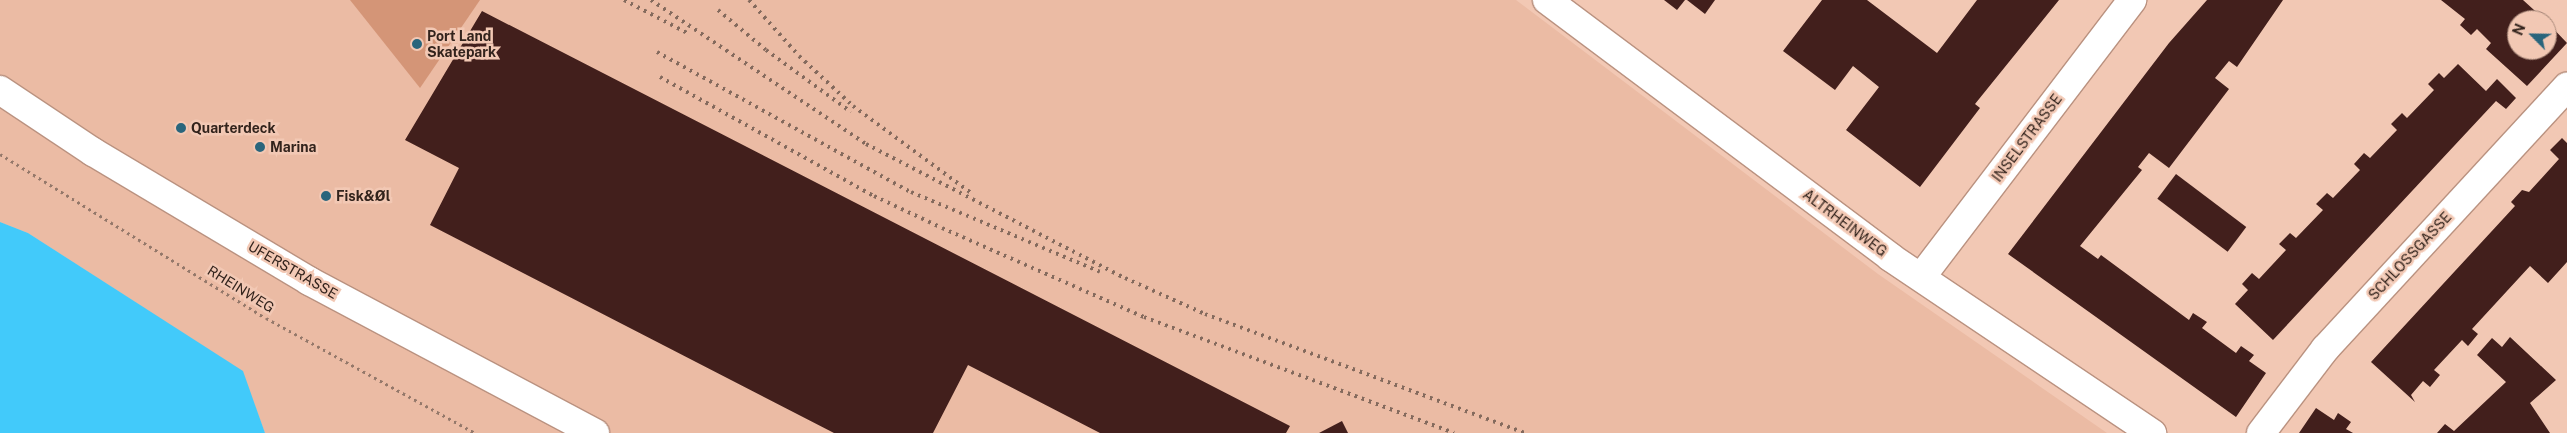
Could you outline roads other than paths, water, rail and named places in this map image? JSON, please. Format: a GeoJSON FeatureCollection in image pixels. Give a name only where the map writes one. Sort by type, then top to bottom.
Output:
{"type":"FeatureCollection","features":[{"type":"Feature","properties":{"kind":"street","name":"ALTRHEINWEG"},"geometry":{"type":"LineString","coordinates":[[1547,0],[1882,251],[1922,276],[2152,433]]}},
{"type":"Feature","properties":{"kind":"street","name":"INSELSTRASSE"},"geometry":{"type":"LineString","coordinates":[[1922,276],[2132,0]]}},
{"type":"Feature","properties":{"kind":"street","name":"SCHLOSSGASSE"},"geometry":{"type":"LineString","coordinates":[[2261,433],[2325,349],[2567,87]]}},
{"type":"Feature","properties":{"kind":"street","name":"UFERSTRASSE"},"geometry":{"type":"LineString","coordinates":[[0,90],[93,152],[309,281],[596,433]]}},
{"type":"Feature","properties":{"kind":"water"},"geometry":{"type":"Polygon","coordinates":[[[0,222],[28,233],[243,371],[265,433],[0,433],[0,222]]]}},
{"type":"Feature","properties":{"kind":"railway"},"geometry":{"type":"LineString","coordinates":[[624,0],[689,34]]}},
{"type":"Feature","properties":{"kind":"railway"},"geometry":{"type":"LineString","coordinates":[[651,0],[866,144],[1125,278],[1205,314],[1525,433]]}},
{"type":"Feature","properties":{"kind":"railway"},"geometry":{"type":"LineString","coordinates":[[749,0],[799,56],[853,106],[971,193]]}},
{"type":"Feature","properties":{"kind":"railway"},"geometry":{"type":"LineString","coordinates":[[718,10],[766,50],[851,112]]}},
{"type":"Feature","properties":{"kind":"railway"},"geometry":{"type":"LineString","coordinates":[[657,52],[911,192],[1100,272]]}},
{"type":"Feature","properties":{"kind":"railway"},"geometry":{"type":"LineString","coordinates":[[660,77],[874,196],[942,228],[1144,317],[1454,433]]}},
{"type":"Feature","properties":{"kind":"place","name":"Port Land Skatepark"},"geometry":{"type":"Point","coordinates":[417,44]}},
{"type":"Feature","properties":{"kind":"place","name":"Quarterdeck"},"geometry":{"type":"Point","coordinates":[181,128]}},
{"type":"Feature","properties":{"kind":"place","name":"Marina"},"geometry":{"type":"Point","coordinates":[260,147]}},
{"type":"Feature","properties":{"kind":"place","name":"Fisk&Øl"},"geometry":{"type":"Point","coordinates":[326,196]}}]}
